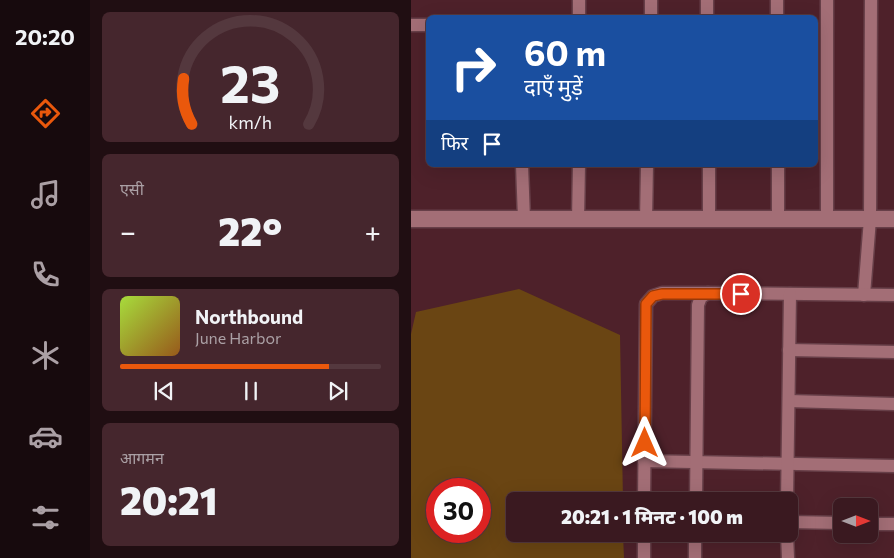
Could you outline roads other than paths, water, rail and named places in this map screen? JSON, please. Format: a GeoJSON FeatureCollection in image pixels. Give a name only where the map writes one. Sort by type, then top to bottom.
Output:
{"type":"FeatureCollection","features":[{"type":"Feature","properties":{"kind":"street"},"geometry":{"type":"LineString","coordinates":[[579,0],[579,15]]}},
{"type":"Feature","properties":{"kind":"street"},"geometry":{"type":"LineString","coordinates":[[651,0],[651,15]]}},
{"type":"Feature","properties":{"kind":"street"},"geometry":{"type":"LineString","coordinates":[[707,0],[707,15]]}},
{"type":"Feature","properties":{"kind":"street"},"geometry":{"type":"LineString","coordinates":[[777,0],[777,15]]}},
{"type":"Feature","properties":{"kind":"street"},"geometry":{"type":"LineString","coordinates":[[827,0],[827,218]]}},
{"type":"Feature","properties":{"kind":"street"},"geometry":{"type":"LineString","coordinates":[[864,295],[871,219],[871,0]]}},
{"type":"Feature","properties":{"kind":"street"},"geometry":{"type":"LineString","coordinates":[[411,25],[426,25]]}},
{"type":"Feature","properties":{"kind":"street"},"geometry":{"type":"LineString","coordinates":[[522,167],[524,219]]}},
{"type":"Feature","properties":{"kind":"street"},"geometry":{"type":"LineString","coordinates":[[578,220],[579,167]]}},
{"type":"Feature","properties":{"kind":"street"},"geometry":{"type":"LineString","coordinates":[[646,220],[647,167]]}},
{"type":"Feature","properties":{"kind":"street"},"geometry":{"type":"LineString","coordinates":[[709,167],[709,220]]}},
{"type":"Feature","properties":{"kind":"street"},"geometry":{"type":"LineString","coordinates":[[778,167],[778,219]]}},
{"type":"Feature","properties":{"kind":"street"},"geometry":{"type":"LineString","coordinates":[[411,219],[894,219]]}},
{"type":"Feature","properties":{"kind":"street"},"geometry":{"type":"LineString","coordinates":[[644,492],[646,304],[653,296],[662,294],[708,293],[894,295]]}},
{"type":"Feature","properties":{"kind":"street"},"geometry":{"type":"LineString","coordinates":[[696,492],[698,305],[701,297],[708,293]]}},
{"type":"Feature","properties":{"kind":"street"},"geometry":{"type":"LineString","coordinates":[[787,492],[790,294]]}},
{"type":"Feature","properties":{"kind":"street"},"geometry":{"type":"LineString","coordinates":[[789,350],[894,352]]}},
{"type":"Feature","properties":{"kind":"street"},"geometry":{"type":"LineString","coordinates":[[789,400],[894,404]]}},
{"type":"Feature","properties":{"kind":"street"},"geometry":{"type":"LineString","coordinates":[[645,461],[894,466]]}},
{"type":"Feature","properties":{"kind":"street"},"geometry":{"type":"LineString","coordinates":[[798,522],[833,523]]}},
{"type":"Feature","properties":{"kind":"street"},"geometry":{"type":"LineString","coordinates":[[879,524],[894,524]]}},
{"type":"Feature","properties":{"kind":"street"},"geometry":{"type":"LineString","coordinates":[[644,542],[644,558]]}},
{"type":"Feature","properties":{"kind":"street"},"geometry":{"type":"LineString","coordinates":[[695,542],[695,558]]}},
{"type":"Feature","properties":{"kind":"street"},"geometry":{"type":"LineString","coordinates":[[787,542],[788,558]]}}]}
